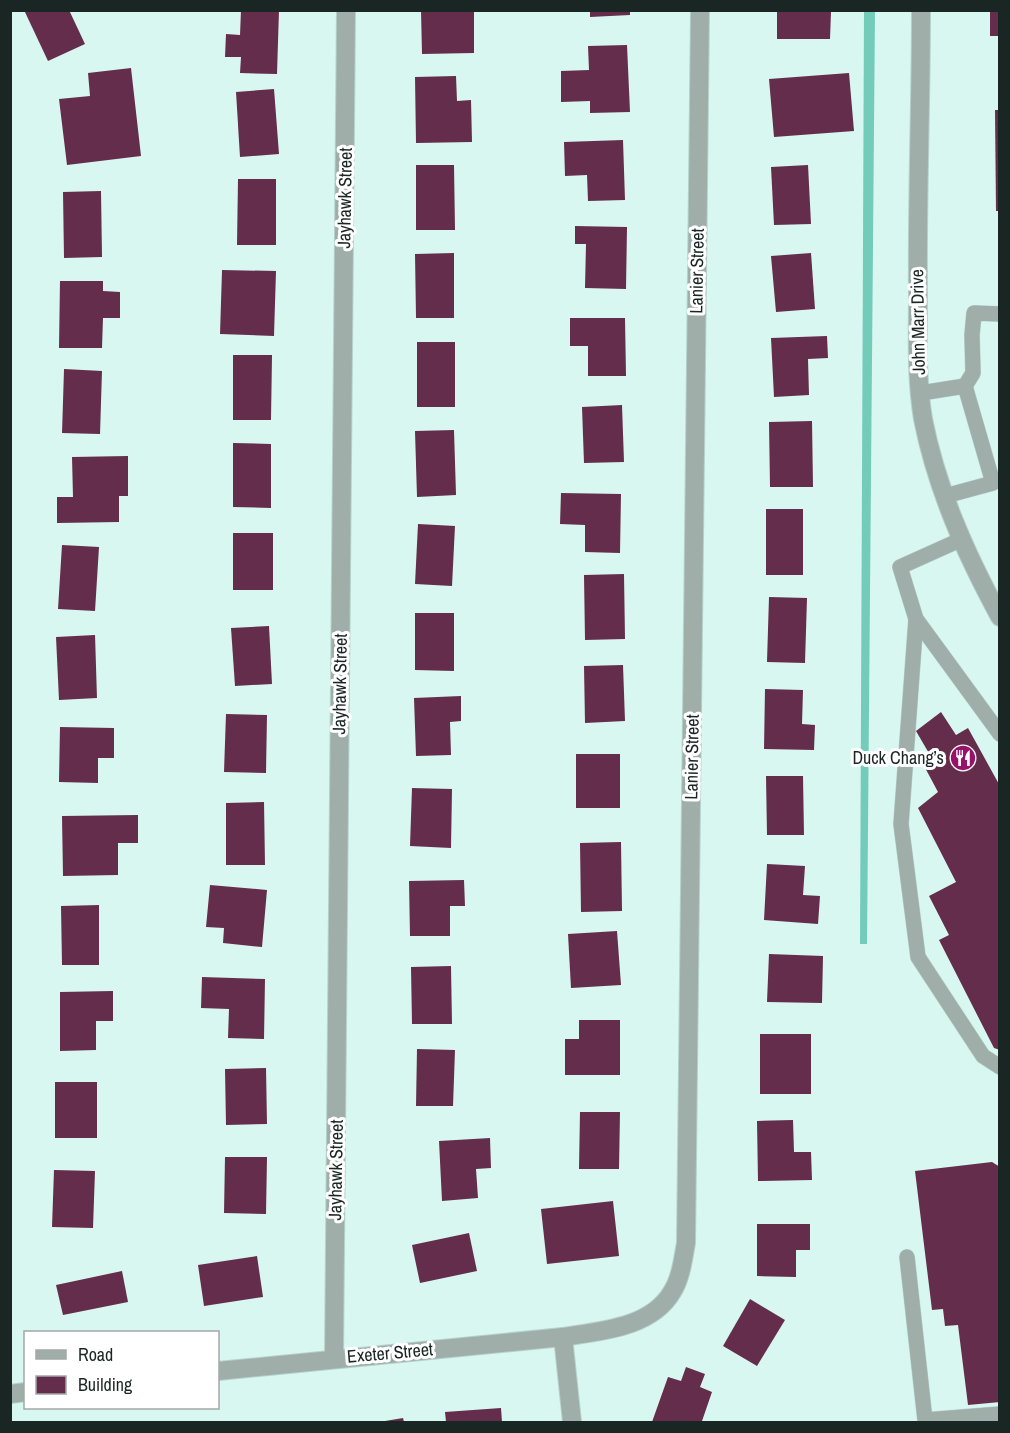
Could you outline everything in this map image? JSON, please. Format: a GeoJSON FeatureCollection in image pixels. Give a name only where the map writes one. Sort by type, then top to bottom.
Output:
{"type":"FeatureCollection","features":[{"type":"Feature","properties":{"kind":"street","name":"Jayhawk Street"},"geometry":{"type":"LineString","coordinates":[[334,1358],[346,10]]}},
{"type":"Feature","properties":{"kind":"street","name":"Lanier Street"},"geometry":{"type":"LineString","coordinates":[[563,1336],[612,1329],[642,1318],[660,1306],[672,1292],[680,1274],[686,1243],[700,10]]}},
{"type":"Feature","properties":{"kind":"street","name":"John Marr Drive"},"geometry":{"type":"LineString","coordinates":[[921,10],[917,241],[918,372],[923,418],[937,474],[960,540],[999,617]]}},
{"type":"Feature","properties":{"kind":"street","name":"Exeter Street"},"geometry":{"type":"LineString","coordinates":[[219,1371],[563,1336]]}},
{"type":"Feature","properties":{"kind":"street"},"geometry":{"type":"LineString","coordinates":[[563,1336],[572,1422]]}},
{"type":"Feature","properties":{"kind":"lane"},"geometry":{"type":"LineString","coordinates":[[945,496],[993,483],[965,386],[973,373],[974,313],[999,314]]}},
{"type":"Feature","properties":{"kind":"lane"},"geometry":{"type":"LineString","coordinates":[[921,393],[965,386]]}},
{"type":"Feature","properties":{"kind":"lane"},"geometry":{"type":"LineString","coordinates":[[960,540],[900,567],[916,619],[999,734]]}},
{"type":"Feature","properties":{"kind":"lane"},"geometry":{"type":"LineString","coordinates":[[916,619],[902,824],[918,957],[984,1056],[999,1067]]}},
{"type":"Feature","properties":{"kind":"lane"},"geometry":{"type":"LineString","coordinates":[[907,1257],[925,1420],[999,1414]]}},
{"type":"Feature","properties":{"kind":"green space"},"geometry":{"type":"Polygon","coordinates":[[[875,10],[867,944],[860,944],[864,11],[875,10]]]}},
{"type":"Feature","properties":{"kind":"building"},"geometry":{"type":"Polygon","coordinates":[[[24,10],[69,10],[85,44],[48,61],[24,10]]]}},
{"type":"Feature","properties":{"kind":"building"},"geometry":{"type":"Polygon","coordinates":[[[241,10],[279,10],[277,74],[240,73],[241,57],[225,57],[226,34],[240,35],[241,10]]]}},
{"type":"Feature","properties":{"kind":"building"},"geometry":{"type":"Polygon","coordinates":[[[421,10],[474,10],[474,53],[422,54],[421,10]]]}},
{"type":"Feature","properties":{"kind":"building"},"geometry":{"type":"Polygon","coordinates":[[[590,10],[630,10],[630,15],[590,17],[590,10]]]}},
{"type":"Feature","properties":{"kind":"building"},"geometry":{"type":"Polygon","coordinates":[[[777,10],[831,12],[830,39],[777,39],[777,10]]]}},
{"type":"Feature","properties":{"kind":"building"},"geometry":{"type":"Polygon","coordinates":[[[990,10],[1000,10],[1000,36],[990,36],[990,10]]]}},
{"type":"Feature","properties":{"kind":"building"},"geometry":{"type":"Polygon","coordinates":[[[627,45],[630,112],[590,113],[590,101],[561,102],[561,71],[589,70],[588,46],[627,45]]]}},
{"type":"Feature","properties":{"kind":"building"},"geometry":{"type":"Polygon","coordinates":[[[131,68],[141,156],[67,165],[59,99],[90,96],[88,73],[131,68]]]}},
{"type":"Feature","properties":{"kind":"building"},"geometry":{"type":"Polygon","coordinates":[[[849,73],[854,131],[774,137],[769,79],[849,73]]]}},
{"type":"Feature","properties":{"kind":"building"},"geometry":{"type":"Polygon","coordinates":[[[456,76],[457,101],[471,100],[472,142],[416,143],[415,77],[456,76]]]}},
{"type":"Feature","properties":{"kind":"building"},"geometry":{"type":"Polygon","coordinates":[[[274,89],[279,154],[240,157],[236,92],[274,89]]]}},
{"type":"Feature","properties":{"kind":"building"},"geometry":{"type":"Polygon","coordinates":[[[995,110],[1000,110],[1000,211],[996,211],[995,110]]]}},
{"type":"Feature","properties":{"kind":"building"},"geometry":{"type":"Polygon","coordinates":[[[623,140],[625,200],[588,201],[587,175],[565,176],[564,142],[623,140]]]}},
{"type":"Feature","properties":{"kind":"building"},"geometry":{"type":"Polygon","coordinates":[[[416,165],[454,165],[455,230],[416,230],[416,165]]]}},
{"type":"Feature","properties":{"kind":"building"},"geometry":{"type":"Polygon","coordinates":[[[808,165],[811,224],[774,225],[771,167],[808,165]]]}},
{"type":"Feature","properties":{"kind":"building"},"geometry":{"type":"Polygon","coordinates":[[[238,179],[276,179],[276,245],[237,245],[238,179]]]}},
{"type":"Feature","properties":{"kind":"building"},"geometry":{"type":"Polygon","coordinates":[[[101,191],[102,257],[64,258],[63,192],[101,191]]]}},
{"type":"Feature","properties":{"kind":"building"},"geometry":{"type":"Polygon","coordinates":[[[575,226],[627,227],[626,289],[585,288],[586,244],[575,244],[575,226]]]}},
{"type":"Feature","properties":{"kind":"building"},"geometry":{"type":"Polygon","coordinates":[[[454,253],[454,318],[416,318],[415,254],[454,253]]]}},
{"type":"Feature","properties":{"kind":"building"},"geometry":{"type":"Polygon","coordinates":[[[811,253],[815,309],[776,312],[771,256],[811,253]]]}},
{"type":"Feature","properties":{"kind":"building"},"geometry":{"type":"Polygon","coordinates":[[[222,270],[276,271],[274,336],[220,334],[222,270]]]}},
{"type":"Feature","properties":{"kind":"building"},"geometry":{"type":"Polygon","coordinates":[[[60,281],[103,281],[103,291],[120,292],[120,318],[103,318],[102,348],[59,348],[60,281]]]}},
{"type":"Feature","properties":{"kind":"building"},"geometry":{"type":"Polygon","coordinates":[[[570,318],[625,318],[626,376],[588,376],[588,346],[570,346],[570,318]]]}},
{"type":"Feature","properties":{"kind":"building"},"geometry":{"type":"Polygon","coordinates":[[[827,336],[828,358],[808,359],[809,395],[774,397],[771,338],[827,336]]]}},
{"type":"Feature","properties":{"kind":"building"},"geometry":{"type":"Polygon","coordinates":[[[417,342],[455,342],[455,407],[417,407],[417,342]]]}},
{"type":"Feature","properties":{"kind":"building"},"geometry":{"type":"Polygon","coordinates":[[[233,355],[272,355],[271,420],[233,420],[233,355]]]}},
{"type":"Feature","properties":{"kind":"building"},"geometry":{"type":"Polygon","coordinates":[[[64,369],[102,371],[100,434],[62,433],[64,369]]]}},
{"type":"Feature","properties":{"kind":"building"},"geometry":{"type":"Polygon","coordinates":[[[622,405],[624,462],[584,463],[582,407],[622,405]]]}},
{"type":"Feature","properties":{"kind":"building"},"geometry":{"type":"Polygon","coordinates":[[[812,421],[813,487],[770,487],[769,422],[812,421]]]}},
{"type":"Feature","properties":{"kind":"building"},"geometry":{"type":"Polygon","coordinates":[[[454,430],[456,495],[417,497],[415,431],[454,430]]]}},
{"type":"Feature","properties":{"kind":"building"},"geometry":{"type":"Polygon","coordinates":[[[233,443],[271,444],[271,508],[233,507],[233,443]]]}},
{"type":"Feature","properties":{"kind":"building"},"geometry":{"type":"Polygon","coordinates":[[[128,456],[128,496],[119,496],[119,522],[57,523],[57,497],[73,497],[72,457],[128,456]]]}},
{"type":"Feature","properties":{"kind":"building"},"geometry":{"type":"Polygon","coordinates":[[[561,493],[621,494],[620,553],[585,552],[585,525],[560,524],[561,493]]]}},
{"type":"Feature","properties":{"kind":"building"},"geometry":{"type":"Polygon","coordinates":[[[766,509],[803,509],[803,575],[766,575],[766,509]]]}},
{"type":"Feature","properties":{"kind":"building"},"geometry":{"type":"Polygon","coordinates":[[[418,524],[455,526],[452,586],[415,584],[418,524]]]}},
{"type":"Feature","properties":{"kind":"building"},"geometry":{"type":"Polygon","coordinates":[[[233,533],[273,533],[273,590],[233,590],[233,533]]]}},
{"type":"Feature","properties":{"kind":"building"},"geometry":{"type":"Polygon","coordinates":[[[62,545],[99,547],[95,611],[58,609],[62,545]]]}},
{"type":"Feature","properties":{"kind":"building"},"geometry":{"type":"Polygon","coordinates":[[[624,574],[625,639],[585,640],[584,575],[624,574]]]}},
{"type":"Feature","properties":{"kind":"building"},"geometry":{"type":"Polygon","coordinates":[[[769,597],[807,598],[805,663],[767,662],[769,597]]]}},
{"type":"Feature","properties":{"kind":"building"},"geometry":{"type":"Polygon","coordinates":[[[415,613],[454,613],[454,671],[415,670],[415,613]]]}},
{"type":"Feature","properties":{"kind":"building"},"geometry":{"type":"Polygon","coordinates":[[[269,626],[272,684],[235,686],[231,628],[269,626]]]}},
{"type":"Feature","properties":{"kind":"building"},"geometry":{"type":"Polygon","coordinates":[[[95,635],[97,698],[59,700],[56,637],[95,635]]]}},
{"type":"Feature","properties":{"kind":"building"},"geometry":{"type":"Polygon","coordinates":[[[623,665],[625,721],[585,723],[584,666],[623,665]]]}},
{"type":"Feature","properties":{"kind":"building"},"geometry":{"type":"Polygon","coordinates":[[[765,689],[803,690],[802,724],[815,725],[814,750],[764,749],[765,689]]]}},
{"type":"Feature","properties":{"kind":"building"},"geometry":{"type":"Polygon","coordinates":[[[461,696],[461,721],[450,722],[451,755],[416,756],[414,698],[461,696]]]}},
{"type":"Feature","properties":{"kind":"building"},"geometry":{"type":"Polygon","coordinates":[[[941,712],[956,735],[968,728],[1000,786],[1000,1050],[994,1048],[939,940],[949,935],[929,896],[956,882],[918,808],[938,792],[922,762],[930,755],[916,731],[941,712]]]}},
{"type":"Feature","properties":{"kind":"building"},"geometry":{"type":"Polygon","coordinates":[[[226,714],[267,715],[266,773],[224,772],[226,714]]]}},
{"type":"Feature","properties":{"kind":"building"},"geometry":{"type":"Polygon","coordinates":[[[60,727],[114,728],[114,758],[98,758],[98,783],[59,782],[60,727]]]}},
{"type":"Feature","properties":{"kind":"building"},"geometry":{"type":"Polygon","coordinates":[[[576,754],[620,754],[620,808],[576,808],[576,754]]]}},
{"type":"Feature","properties":{"kind":"building"},"geometry":{"type":"Polygon","coordinates":[[[766,776],[803,776],[804,835],[767,835],[766,776]]]}},
{"type":"Feature","properties":{"kind":"building"},"geometry":{"type":"Polygon","coordinates":[[[412,788],[452,789],[451,848],[410,846],[412,788]]]}},
{"type":"Feature","properties":{"kind":"building"},"geometry":{"type":"Polygon","coordinates":[[[264,802],[265,865],[226,865],[226,803],[264,802]]]}},
{"type":"Feature","properties":{"kind":"building"},"geometry":{"type":"Polygon","coordinates":[[[138,815],[138,843],[118,843],[118,875],[63,876],[62,816],[138,815]]]}},
{"type":"Feature","properties":{"kind":"building"},"geometry":{"type":"Polygon","coordinates":[[[621,842],[622,911],[581,912],[580,843],[621,842]]]}},
{"type":"Feature","properties":{"kind":"building"},"geometry":{"type":"Polygon","coordinates":[[[767,864],[805,866],[803,895],[820,896],[818,924],[764,920],[767,864]]]}},
{"type":"Feature","properties":{"kind":"building"},"geometry":{"type":"Polygon","coordinates":[[[464,880],[465,906],[450,906],[450,936],[410,936],[409,881],[464,880]]]}},
{"type":"Feature","properties":{"kind":"building"},"geometry":{"type":"Polygon","coordinates":[[[210,885],[267,890],[262,947],[223,943],[224,928],[206,927],[210,885]]]}},
{"type":"Feature","properties":{"kind":"building"},"geometry":{"type":"Polygon","coordinates":[[[99,905],[99,965],[62,965],[61,906],[99,905]]]}},
{"type":"Feature","properties":{"kind":"building"},"geometry":{"type":"Polygon","coordinates":[[[617,931],[621,985],[571,988],[568,934],[617,931]]]}},
{"type":"Feature","properties":{"kind":"building"},"geometry":{"type":"Polygon","coordinates":[[[769,954],[823,956],[822,1003],[767,1002],[769,954]]]}},
{"type":"Feature","properties":{"kind":"building"},"geometry":{"type":"Polygon","coordinates":[[[451,966],[452,1024],[412,1024],[411,967],[451,966]]]}},
{"type":"Feature","properties":{"kind":"building"},"geometry":{"type":"Polygon","coordinates":[[[202,977],[265,979],[264,1039],[228,1038],[229,1009],[201,1008],[202,977]]]}},
{"type":"Feature","properties":{"kind":"building"},"geometry":{"type":"Polygon","coordinates":[[[113,991],[113,1021],[96,1021],[96,1050],[60,1051],[60,992],[113,991]]]}},
{"type":"Feature","properties":{"kind":"building"},"geometry":{"type":"Polygon","coordinates":[[[579,1020],[620,1020],[620,1075],[565,1075],[565,1039],[579,1039],[579,1020]]]}},
{"type":"Feature","properties":{"kind":"building"},"geometry":{"type":"Polygon","coordinates":[[[760,1034],[811,1034],[811,1094],[760,1094],[760,1034]]]}},
{"type":"Feature","properties":{"kind":"building"},"geometry":{"type":"Polygon","coordinates":[[[417,1049],[455,1050],[453,1106],[416,1106],[417,1049]]]}},
{"type":"Feature","properties":{"kind":"building"},"geometry":{"type":"Polygon","coordinates":[[[266,1068],[267,1124],[226,1125],[225,1069],[266,1068]]]}},
{"type":"Feature","properties":{"kind":"building"},"geometry":{"type":"Polygon","coordinates":[[[55,1082],[97,1082],[97,1138],[55,1138],[55,1082]]]}},
{"type":"Feature","properties":{"kind":"building"},"geometry":{"type":"Polygon","coordinates":[[[580,1112],[620,1112],[619,1169],[579,1169],[580,1112]]]}},
{"type":"Feature","properties":{"kind":"building"},"geometry":{"type":"Polygon","coordinates":[[[793,1120],[794,1152],[811,1152],[812,1180],[758,1181],[757,1121],[793,1120]]]}},
{"type":"Feature","properties":{"kind":"building"},"geometry":{"type":"Polygon","coordinates":[[[490,1138],[491,1168],[476,1169],[478,1198],[442,1201],[439,1141],[490,1138]]]}},
{"type":"Feature","properties":{"kind":"building"},"geometry":{"type":"Polygon","coordinates":[[[225,1157],[267,1157],[266,1214],[224,1213],[225,1157]]]}},
{"type":"Feature","properties":{"kind":"building"},"geometry":{"type":"Polygon","coordinates":[[[992,1162],[1000,1167],[1000,1402],[968,1405],[958,1325],[945,1326],[943,1309],[932,1310],[915,1171],[992,1162]]]}},
{"type":"Feature","properties":{"kind":"building"},"geometry":{"type":"Polygon","coordinates":[[[54,1170],[95,1171],[93,1228],[52,1227],[54,1170]]]}},
{"type":"Feature","properties":{"kind":"building"},"geometry":{"type":"Polygon","coordinates":[[[613,1201],[619,1256],[547,1264],[541,1209],[613,1201]]]}},
{"type":"Feature","properties":{"kind":"building"},"geometry":{"type":"Polygon","coordinates":[[[757,1224],[810,1224],[810,1250],[796,1250],[796,1277],[757,1276],[757,1224]]]}},
{"type":"Feature","properties":{"kind":"building"},"geometry":{"type":"Polygon","coordinates":[[[469,1233],[477,1271],[420,1283],[412,1245],[469,1233]]]}},
{"type":"Feature","properties":{"kind":"building"},"geometry":{"type":"Polygon","coordinates":[[[257,1256],[263,1297],[204,1306],[198,1265],[257,1256]]]}},
{"type":"Feature","properties":{"kind":"building"},"geometry":{"type":"Polygon","coordinates":[[[122,1271],[128,1302],[63,1315],[56,1285],[122,1271]]]}},
{"type":"Feature","properties":{"kind":"building"},"geometry":{"type":"Polygon","coordinates":[[[750,1299],[785,1320],[757,1366],[723,1346],[750,1299]]]}},
{"type":"Feature","properties":{"kind":"building"},"geometry":{"type":"Polygon","coordinates":[[[686,1367],[705,1374],[700,1387],[712,1392],[702,1421],[706,1422],[652,1422],[668,1377],[681,1381],[686,1367]]]}},
{"type":"Feature","properties":{"kind":"building"},"geometry":{"type":"Polygon","coordinates":[[[501,1408],[502,1422],[446,1422],[445,1412],[501,1408]]]}},
{"type":"Feature","properties":{"kind":"building"},"geometry":{"type":"Polygon","coordinates":[[[403,1418],[404,1422],[385,1422],[385,1421],[403,1418]]]}},
{"type":"Feature","properties":{"kind":"place","name":"Duck Chang’s"},"geometry":{"type":"Point","coordinates":[963,758]}}]}
